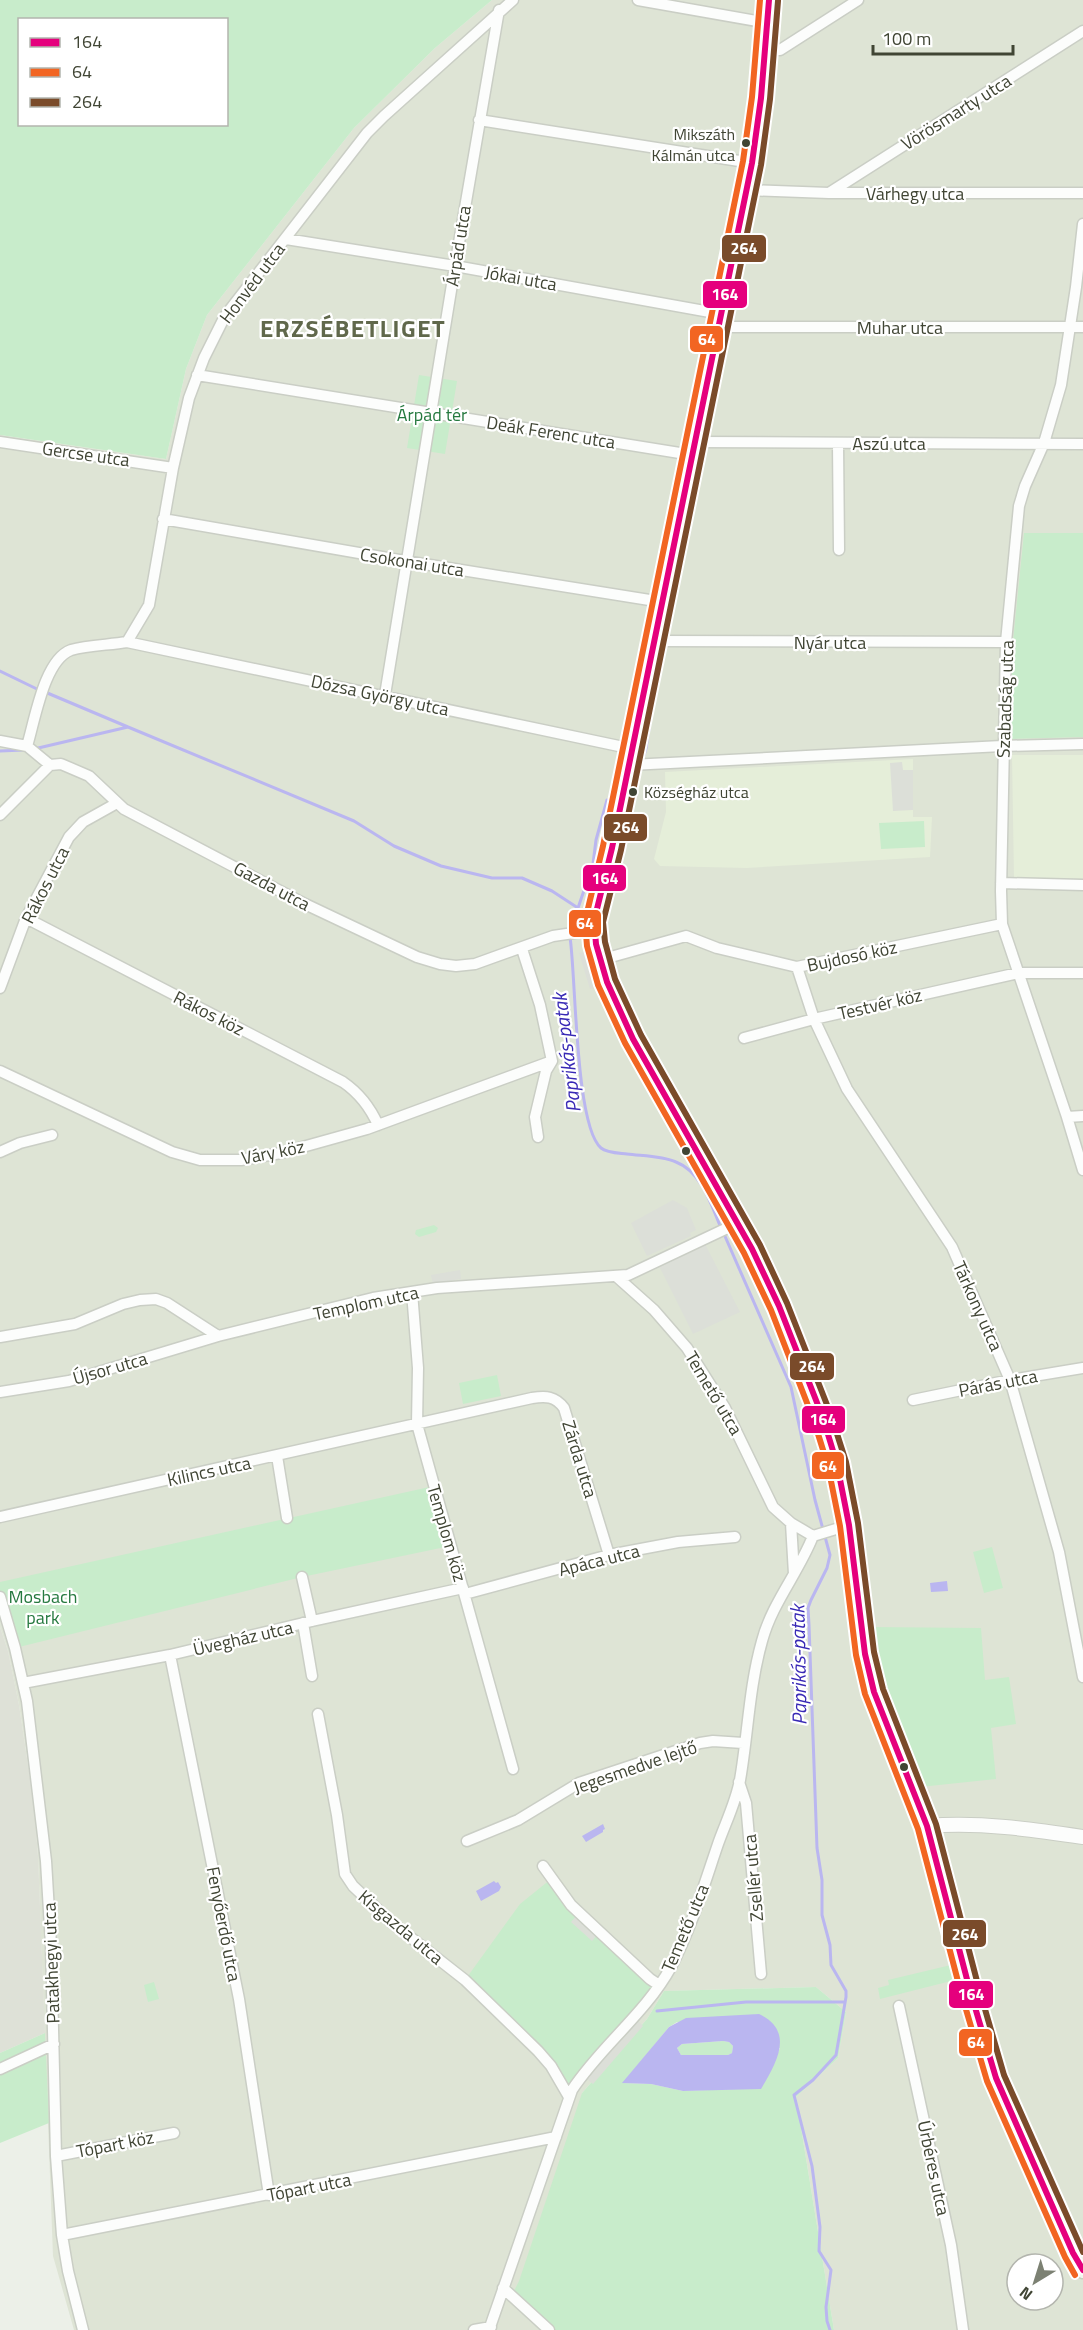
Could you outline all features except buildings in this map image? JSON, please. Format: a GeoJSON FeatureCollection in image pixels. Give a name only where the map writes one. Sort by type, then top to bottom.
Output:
{"type":"FeatureCollection","features":[{"type":"Feature","properties":{"kind":"main road"},"geometry":{"type":"LineString","coordinates":[[769,0],[769,51],[752,163],[751,190],[662,602],[659,641],[607,871],[595,913],[594,930],[600,960],[615,1002],[779,1306],[823,1418],[837,1464],[849,1525],[865,1654],[874,1692],[927,1826],[969,1987],[996,2078],[1073,2253],[1083,2270]]}},
{"type":"Feature","properties":{"kind":"street","name":"Honvéd utca"},"geometry":{"type":"LineString","coordinates":[[127,642],[149,605],[172,468],[196,375],[225,316],[367,133],[513,0]]}},
{"type":"Feature","properties":{"kind":"street"},"geometry":{"type":"LineString","coordinates":[[638,0],[768,23]]}},
{"type":"Feature","properties":{"kind":"street"},"geometry":{"type":"LineString","coordinates":[[769,51],[780,50],[858,0]]}},
{"type":"Feature","properties":{"kind":"street","name":"Árpád utca"},"geometry":{"type":"LineString","coordinates":[[385,695],[405,561],[479,120],[500,10]]}},
{"type":"Feature","properties":{"kind":"street","name":"Vörösmarty utca"},"geometry":{"type":"LineString","coordinates":[[829,193],[1083,31]]}},
{"type":"Feature","properties":{"kind":"street"},"geometry":{"type":"LineString","coordinates":[[479,120],[752,163]]}},
{"type":"Feature","properties":{"kind":"street","name":"Várhegy utca"},"geometry":{"type":"LineString","coordinates":[[751,190],[829,193],[1083,193]]}},
{"type":"Feature","properties":{"kind":"street","name":"Szabadság utca"},"geometry":{"type":"LineString","coordinates":[[1083,224],[1061,385],[1044,443],[1024,486],[1019,506],[1006,642],[1002,746],[1001,883],[1002,924],[1083,1170]]}},
{"type":"Feature","properties":{"kind":"street","name":"Jókai utca"},"geometry":{"type":"LineString","coordinates":[[286,239],[455,266],[722,324]]}},
{"type":"Feature","properties":{"kind":"street","name":"Muhar utca"},"geometry":{"type":"LineString","coordinates":[[722,324],[1083,327]]}},
{"type":"Feature","properties":{"kind":"street","name":"Deák Ferenc utca"},"geometry":{"type":"LineString","coordinates":[[196,375],[431,413],[697,446]]}},
{"type":"Feature","properties":{"kind":"street","name":"Gercse utca"},"geometry":{"type":"LineString","coordinates":[[0,442],[172,468]]}},
{"type":"Feature","properties":{"kind":"street"},"geometry":{"type":"LineString","coordinates":[[838,443],[839,550]]}},
{"type":"Feature","properties":{"kind":"street","name":"Aszú utca"},"geometry":{"type":"LineString","coordinates":[[697,446],[838,443],[1083,444]]}},
{"type":"Feature","properties":{"kind":"street","name":"Csokonai utca"},"geometry":{"type":"LineString","coordinates":[[163,519],[662,602]]}},
{"type":"Feature","properties":{"kind":"street","name":"Nyár utca"},"geometry":{"type":"LineString","coordinates":[[659,641],[1006,642]]}},
{"type":"Feature","properties":{"kind":"street","name":"Dózsa György utca"},"geometry":{"type":"LineString","coordinates":[[30,749],[44,685],[54,663],[71,650],[127,642],[385,695],[631,757]]}},
{"type":"Feature","properties":{"kind":"street","name":"Gazda utca"},"geometry":{"type":"LineString","coordinates":[[0,741],[30,749],[50,765],[61,764],[89,776],[124,809],[305,904],[417,957],[456,966],[475,964],[564,934],[594,930]]}},
{"type":"Feature","properties":{"kind":"street"},"geometry":{"type":"LineString","coordinates":[[631,757],[1083,744]]}},
{"type":"Feature","properties":{"kind":"street"},"geometry":{"type":"LineString","coordinates":[[0,815],[50,765]]}},
{"type":"Feature","properties":{"kind":"street","name":"Rákos utca"},"geometry":{"type":"LineString","coordinates":[[0,988],[26,918],[75,829],[117,803]]}},
{"type":"Feature","properties":{"kind":"street"},"geometry":{"type":"LineString","coordinates":[[1001,883],[1083,885]]}},
{"type":"Feature","properties":{"kind":"street","name":"Rákos köz"},"geometry":{"type":"LineString","coordinates":[[26,918],[343,1082],[353,1089],[364,1102],[378,1125]]}},
{"type":"Feature","properties":{"kind":"street","name":"Bujdosó köz"},"geometry":{"type":"LineString","coordinates":[[600,960],[686,936],[717,948],[797,967],[1002,924]]}},
{"type":"Feature","properties":{"kind":"street"},"geometry":{"type":"LineString","coordinates":[[522,948],[540,1005],[552,1061],[546,1071],[535,1117],[538,1137]]}},
{"type":"Feature","properties":{"kind":"street","name":"Tárkony utca"},"geometry":{"type":"LineString","coordinates":[[797,967],[814,1019],[847,1089],[952,1247],[1010,1380],[1059,1551],[1083,1677]]}},
{"type":"Feature","properties":{"kind":"street","name":"Testvér köz"},"geometry":{"type":"LineString","coordinates":[[744,1038],[814,1019],[1018,973],[1083,973]]}},
{"type":"Feature","properties":{"kind":"street","name":"Váry köz"},"geometry":{"type":"LineString","coordinates":[[0,1071],[172,1152],[200,1160],[241,1160],[281,1153],[378,1125],[552,1061]]}},
{"type":"Feature","properties":{"kind":"street"},"geometry":{"type":"LineString","coordinates":[[1067,1117],[1083,1116]]}},
{"type":"Feature","properties":{"kind":"street"},"geometry":{"type":"LineString","coordinates":[[0,1152],[20,1143],[52,1135]]}},
{"type":"Feature","properties":{"kind":"street","name":"Templom utca"},"geometry":{"type":"LineString","coordinates":[[218,1336],[373,1298],[412,1292],[486,1284],[628,1275],[734,1225]]}},
{"type":"Feature","properties":{"kind":"street","name":"Temető utca"},"geometry":{"type":"LineString","coordinates":[[490,2329],[569,2097],[592,2061],[645,2006],[671,1966],[693,1916],[739,1782],[752,1686],[762,1640],[776,1604],[820,1533],[791,1523],[781,1516],[765,1495],[725,1408],[687,1348],[654,1310],[617,1277]]}},
{"type":"Feature","properties":{"kind":"street","name":"Templom köz"},"geometry":{"type":"LineString","coordinates":[[412,1292],[418,1368],[417,1424],[513,1769]]}},
{"type":"Feature","properties":{"kind":"street"},"geometry":{"type":"LineString","coordinates":[[0,1337],[75,1323],[123,1304],[156,1299],[218,1336]]}},
{"type":"Feature","properties":{"kind":"street","name":"Újsor utca"},"geometry":{"type":"LineString","coordinates":[[0,1392],[69,1381],[218,1336]]}},
{"type":"Feature","properties":{"kind":"street","name":"Párás utca"},"geometry":{"type":"LineString","coordinates":[[914,1400],[1083,1368]]}},
{"type":"Feature","properties":{"kind":"street","name":"Zárda utca"},"geometry":{"type":"LineString","coordinates":[[417,1424],[542,1396],[559,1401],[564,1408],[609,1555]]}},
{"type":"Feature","properties":{"kind":"street","name":"Kilincs utca"},"geometry":{"type":"LineString","coordinates":[[0,1517],[417,1424]]}},
{"type":"Feature","properties":{"kind":"street"},"geometry":{"type":"LineString","coordinates":[[277,1456],[287,1518]]}},
{"type":"Feature","properties":{"kind":"street"},"geometry":{"type":"LineString","coordinates":[[791,1523],[794,1575]]}},
{"type":"Feature","properties":{"kind":"street"},"geometry":{"type":"LineString","coordinates":[[820,1533],[849,1525]]}},
{"type":"Feature","properties":{"kind":"street","name":"Apáca utca"},"geometry":{"type":"LineString","coordinates":[[464,1591],[609,1555],[678,1542],[735,1538]]}},
{"type":"Feature","properties":{"kind":"street"},"geometry":{"type":"LineString","coordinates":[[302,1577],[312,1676]]}},
{"type":"Feature","properties":{"kind":"street","name":"Üvegház utca"},"geometry":{"type":"LineString","coordinates":[[23,1683],[170,1655],[307,1622],[464,1591]]}},
{"type":"Feature","properties":{"kind":"street","name":"Patakhegyi utca"},"geometry":{"type":"LineString","coordinates":[[0,1597],[15,1648],[29,1714],[46,1861],[51,1945],[56,2156],[62,2235],[68,2271],[83,2330]]}},
{"type":"Feature","properties":{"kind":"street","name":"Fenyőerdő utca"},"geometry":{"type":"LineString","coordinates":[[170,1655],[239,1999],[269,2195]]}},
{"type":"Feature","properties":{"kind":"street","name":"Kisgazda utca"},"geometry":{"type":"LineString","coordinates":[[318,1714],[337,1815],[345,1874],[352,1886],[390,1922],[465,1980],[487,2004],[538,2051],[551,2066],[569,2097]]}},
{"type":"Feature","properties":{"kind":"street","name":"Jegesmedve lejtő"},"geometry":{"type":"LineString","coordinates":[[467,1841],[508,1826],[579,1783],[596,1776],[700,1743],[713,1741],[743,1743]]}},
{"type":"Feature","properties":{"kind":"street","name":"Zsellér utca"},"geometry":{"type":"LineString","coordinates":[[739,1782],[746,1803],[761,1974]]}},
{"type":"Feature","properties":{"kind":"street"},"geometry":{"type":"LineString","coordinates":[[927,1826],[958,1823],[1005,1825],[1083,1837]]}},
{"type":"Feature","properties":{"kind":"street"},"geometry":{"type":"LineString","coordinates":[[543,1866],[570,1905],[659,1985]]}},
{"type":"Feature","properties":{"kind":"street","name":"Úrbéres utca"},"geometry":{"type":"LineString","coordinates":[[899,2006],[951,2245],[963,2330]]}},
{"type":"Feature","properties":{"kind":"street"},"geometry":{"type":"LineString","coordinates":[[0,2069],[54,2044]]}},
{"type":"Feature","properties":{"kind":"street","name":"Tópart köz"},"geometry":{"type":"LineString","coordinates":[[56,2156],[174,2133]]}},
{"type":"Feature","properties":{"kind":"street","name":"Tópart utca"},"geometry":{"type":"LineString","coordinates":[[62,2235],[556,2137]]}},
{"type":"Feature","properties":{"kind":"street"},"geometry":{"type":"LineString","coordinates":[[503,2288],[549,2330]]}},
{"type":"Feature","properties":{"kind":"street"},"geometry":{"type":"LineString","coordinates":[[474,2330],[490,2329]]}},
{"type":"Feature","properties":{"kind":"shaded area"},"geometry":{"type":"Polygon","coordinates":[[[492,0],[1083,0],[1083,2330],[834,2330],[796,2097],[838,2058],[846,2012],[816,1987],[664,1991],[647,2019],[582,2093],[746,2330],[74,2330],[53,2256],[38,1856],[34,1805],[19,1705],[8,1651],[0,1627],[0,435],[166,459],[186,369],[207,315],[354,128],[435,48],[492,0]]]}},
{"type":"Feature","properties":{"kind":"shaded area"},"geometry":{"type":"Polygon","coordinates":[[[1012,755],[1083,755],[1083,879],[1014,878],[1012,755]]]}},
{"type":"Feature","properties":{"kind":"shaded area"},"geometry":{"type":"Polygon","coordinates":[[[913,759],[913,817],[932,817],[930,857],[747,868],[660,866],[654,859],[666,812],[665,772],[913,759]]]}},
{"type":"Feature","properties":{"kind":"shaded area"},"geometry":{"type":"Polygon","coordinates":[[[902,762],[903,770],[913,770],[913,810],[893,811],[890,763],[902,762]]]}},
{"type":"Feature","properties":{"kind":"shaded area"},"geometry":{"type":"Polygon","coordinates":[[[591,950],[602,987],[590,989],[579,953],[591,950]]]}},
{"type":"Feature","properties":{"kind":"shaded area"},"geometry":{"type":"Polygon","coordinates":[[[673,1200],[687,1208],[696,1230],[690,1233],[691,1236],[647,1256],[631,1223],[673,1200]]]}},
{"type":"Feature","properties":{"kind":"shaded area"},"geometry":{"type":"Polygon","coordinates":[[[705,1244],[740,1312],[693,1334],[659,1266],[705,1244]]]}},
{"type":"Feature","properties":{"kind":"shaded area"},"geometry":{"type":"Polygon","coordinates":[[[460,1270],[461,1279],[433,1284],[431,1275],[460,1270]]]}},
{"type":"Feature","properties":{"kind":"shaded area"},"geometry":{"type":"Polygon","coordinates":[[[947,1581],[948,1591],[931,1592],[930,1583],[947,1581]]]}},
{"type":"Feature","properties":{"kind":"shaded area"},"geometry":{"type":"Polygon","coordinates":[[[0,1627],[8,1651],[19,1705],[34,1805],[45,2033],[0,2053],[0,1627]]]}},
{"type":"Feature","properties":{"kind":"shaded area"},"geometry":{"type":"Polygon","coordinates":[[[603,1824],[605,1829],[603,1832],[586,1842],[582,1836],[603,1824]]]}},
{"type":"Feature","properties":{"kind":"shaded area"},"geometry":{"type":"Polygon","coordinates":[[[494,1881],[498,1882],[501,1887],[499,1891],[481,1901],[476,1891],[494,1881]]]}},
{"type":"Feature","properties":{"kind":"shaded area"},"geometry":{"type":"Polygon","coordinates":[[[578,1914],[599,1933],[592,1941],[571,1922],[578,1914]]]}},
{"type":"Feature","properties":{"kind":"shaded area"},"geometry":{"type":"Polygon","coordinates":[[[759,2014],[770,2021],[777,2029],[780,2048],[761,2089],[683,2091],[651,2084],[622,2083],[669,2027],[686,2018],[759,2014]],[[729,2042],[682,2044],[677,2048],[681,2055],[728,2055],[732,2053],[733,2046],[729,2042]]]}},
{"type":"Feature","properties":{"kind":"shaded area"},"geometry":{"type":"Polygon","coordinates":[[[637,2020],[643,2026],[593,2084],[586,2078],[637,2020]]]}},
{"type":"Feature","properties":{"kind":"green space"},"geometry":{"type":"Polygon","coordinates":[[[0,0],[492,0],[435,48],[354,128],[207,315],[186,369],[166,459],[0,435],[0,0]]]}},
{"type":"Feature","properties":{"kind":"green space","name":"Árpád tér"},"geometry":{"type":"Polygon","coordinates":[[[419,375],[457,381],[445,454],[407,448],[419,375]]]}},
{"type":"Feature","properties":{"kind":"green space"},"geometry":{"type":"Polygon","coordinates":[[[1024,533],[1083,533],[1083,737],[1009,739],[1013,641],[1024,533]]]}},
{"type":"Feature","properties":{"kind":"green space"},"geometry":{"type":"Polygon","coordinates":[[[924,821],[925,847],[881,849],[879,823],[924,821]]]}},
{"type":"Feature","properties":{"kind":"green space"},"geometry":{"type":"Polygon","coordinates":[[[434,1225],[438,1228],[436,1232],[419,1237],[415,1234],[416,1230],[434,1225]]]}},
{"type":"Feature","properties":{"kind":"green space"},"geometry":{"type":"Polygon","coordinates":[[[497,1375],[501,1396],[463,1404],[459,1383],[497,1375]]]}},
{"type":"Feature","properties":{"kind":"green space","name":"Mosbach park"},"geometry":{"type":"Polygon","coordinates":[[[434,1486],[450,1546],[302,1577],[15,1648],[0,1597],[0,1582],[434,1486]]]}},
{"type":"Feature","properties":{"kind":"green space"},"geometry":{"type":"Polygon","coordinates":[[[992,1547],[1003,1588],[984,1593],[973,1552],[992,1547]]]}},
{"type":"Feature","properties":{"kind":"green space"},"geometry":{"type":"Polygon","coordinates":[[[870,1627],[981,1628],[985,1680],[1009,1677],[1016,1724],[991,1728],[996,1779],[920,1787],[882,1689],[876,1669],[870,1627]]]}},
{"type":"Feature","properties":{"kind":"green space"},"geometry":{"type":"Polygon","coordinates":[[[551,1879],[659,1985],[572,2090],[565,2088],[465,1980],[520,1904],[551,1879]]]}},
{"type":"Feature","properties":{"kind":"green space"},"geometry":{"type":"Polygon","coordinates":[[[951,1965],[955,1980],[880,1999],[878,1988],[889,1985],[888,1980],[951,1965]]]}},
{"type":"Feature","properties":{"kind":"green space"},"geometry":{"type":"Polygon","coordinates":[[[154,1982],[159,1999],[148,2002],[144,1985],[154,1982]]]}},
{"type":"Feature","properties":{"kind":"green space"},"geometry":{"type":"Polygon","coordinates":[[[816,1987],[846,2012],[838,2058],[796,2097],[834,2330],[542,2330],[510,2299],[519,2281],[582,2093],[647,2019],[664,1991],[816,1987]],[[677,2022],[669,2027],[623,2083],[651,2084],[683,2091],[761,2088],[780,2048],[677,2022]]]}},
{"type":"Feature","properties":{"kind":"green space"},"geometry":{"type":"Polygon","coordinates":[[[45,2033],[49,2123],[0,2143],[0,2053],[45,2033]]]}},
{"type":"Feature","properties":{"kind":"green space"},"geometry":{"type":"Polygon","coordinates":[[[723,2041],[733,2046],[732,2053],[728,2055],[681,2055],[677,2048],[682,2044],[723,2041]]]}},
{"type":"Feature","properties":{"kind":"waterway"},"geometry":{"type":"LineString","coordinates":[[761,154],[767,117]]}},
{"type":"Feature","properties":{"kind":"waterway"},"geometry":{"type":"LineString","coordinates":[[639,759],[644,755],[646,748],[662,645]]}},
{"type":"Feature","properties":{"kind":"waterway"},"geometry":{"type":"LineString","coordinates":[[0,671],[39,690]]}},
{"type":"Feature","properties":{"kind":"waterway"},"geometry":{"type":"LineString","coordinates":[[45,692],[128,727]]}},
{"type":"Feature","properties":{"kind":"waterway","name":"Paprikás-patak"},"geometry":{"type":"LineString","coordinates":[[34,749],[128,727],[354,821],[394,846],[441,866],[492,878],[522,878],[552,891],[578,908],[569,931]]}},
{"type":"Feature","properties":{"kind":"waterway","name":"Paprikás-patak"},"geometry":{"type":"LineString","coordinates":[[0,751],[24,750]]}},
{"type":"Feature","properties":{"kind":"waterway"},"geometry":{"type":"LineString","coordinates":[[578,908],[593,864],[596,840],[607,800]]}},
{"type":"Feature","properties":{"kind":"waterway","name":"Paprikás-patak"},"geometry":{"type":"LineString","coordinates":[[570,937],[581,1082],[592,1134],[601,1148],[606,1151],[665,1158],[685,1167],[699,1181],[721,1228]]}},
{"type":"Feature","properties":{"kind":"waterway","name":"Paprikás-patak"},"geometry":{"type":"LineString","coordinates":[[724,1234],[791,1387],[815,1500],[830,1555],[827,1568],[808,1608],[817,1848],[822,1880],[822,1915],[830,1945],[831,1965],[846,1991],[846,1997],[836,2055],[813,2080],[794,2095],[812,2166],[820,2227],[819,2251],[831,2270],[826,2307],[830,2330]]}},
{"type":"Feature","properties":{"kind":"waterway"},"geometry":{"type":"LineString","coordinates":[[657,2011],[746,2002],[844,2002]]}},
{"type":"Feature","properties":{"kind":"transit line","name":"64"},"geometry":{"type":"LineString","coordinates":[[760,0],[752,97],[743,161],[603,846],[585,921],[587,946],[598,985],[625,1043],[744,1253],[771,1310],[814,1421],[828,1466],[840,1526],[856,1655],[865,1694],[918,1829],[987,2081],[1075,2275]]}},
{"type":"Feature","properties":{"kind":"transit line","name":"164"},"geometry":{"type":"LineString","coordinates":[[769,0],[761,98],[752,163],[612,848],[594,921],[596,944],[607,982],[633,1039],[752,1249],[779,1306],[823,1418],[837,1464],[849,1525],[865,1654],[874,1692],[927,1826],[969,1987],[996,2078],[1073,2253],[1083,2270]]}},
{"type":"Feature","properties":{"kind":"transit line","name":"264"},"geometry":{"type":"LineString","coordinates":[[778,1],[770,99],[761,165],[621,850],[603,922],[605,942],[615,979],[641,1035],[760,1245],[787,1303],[831,1415],[846,1462],[858,1523],[874,1652],[883,1689],[936,1824],[1004,2075],[1083,2252]]}},
{"type":"Feature","properties":{"kind":"place","name":"Mikszáth Kálmán utca"},"geometry":{"type":"Point","coordinates":[746,143]}},
{"type":"Feature","properties":{"kind":"place","name":"Községház utca"},"geometry":{"type":"Point","coordinates":[633,792]}},
{"type":"Feature","properties":{"kind":"district","name":"ERZSÉBETLIGET"},"geometry":{"type":"Point","coordinates":[353,328]}}]}
